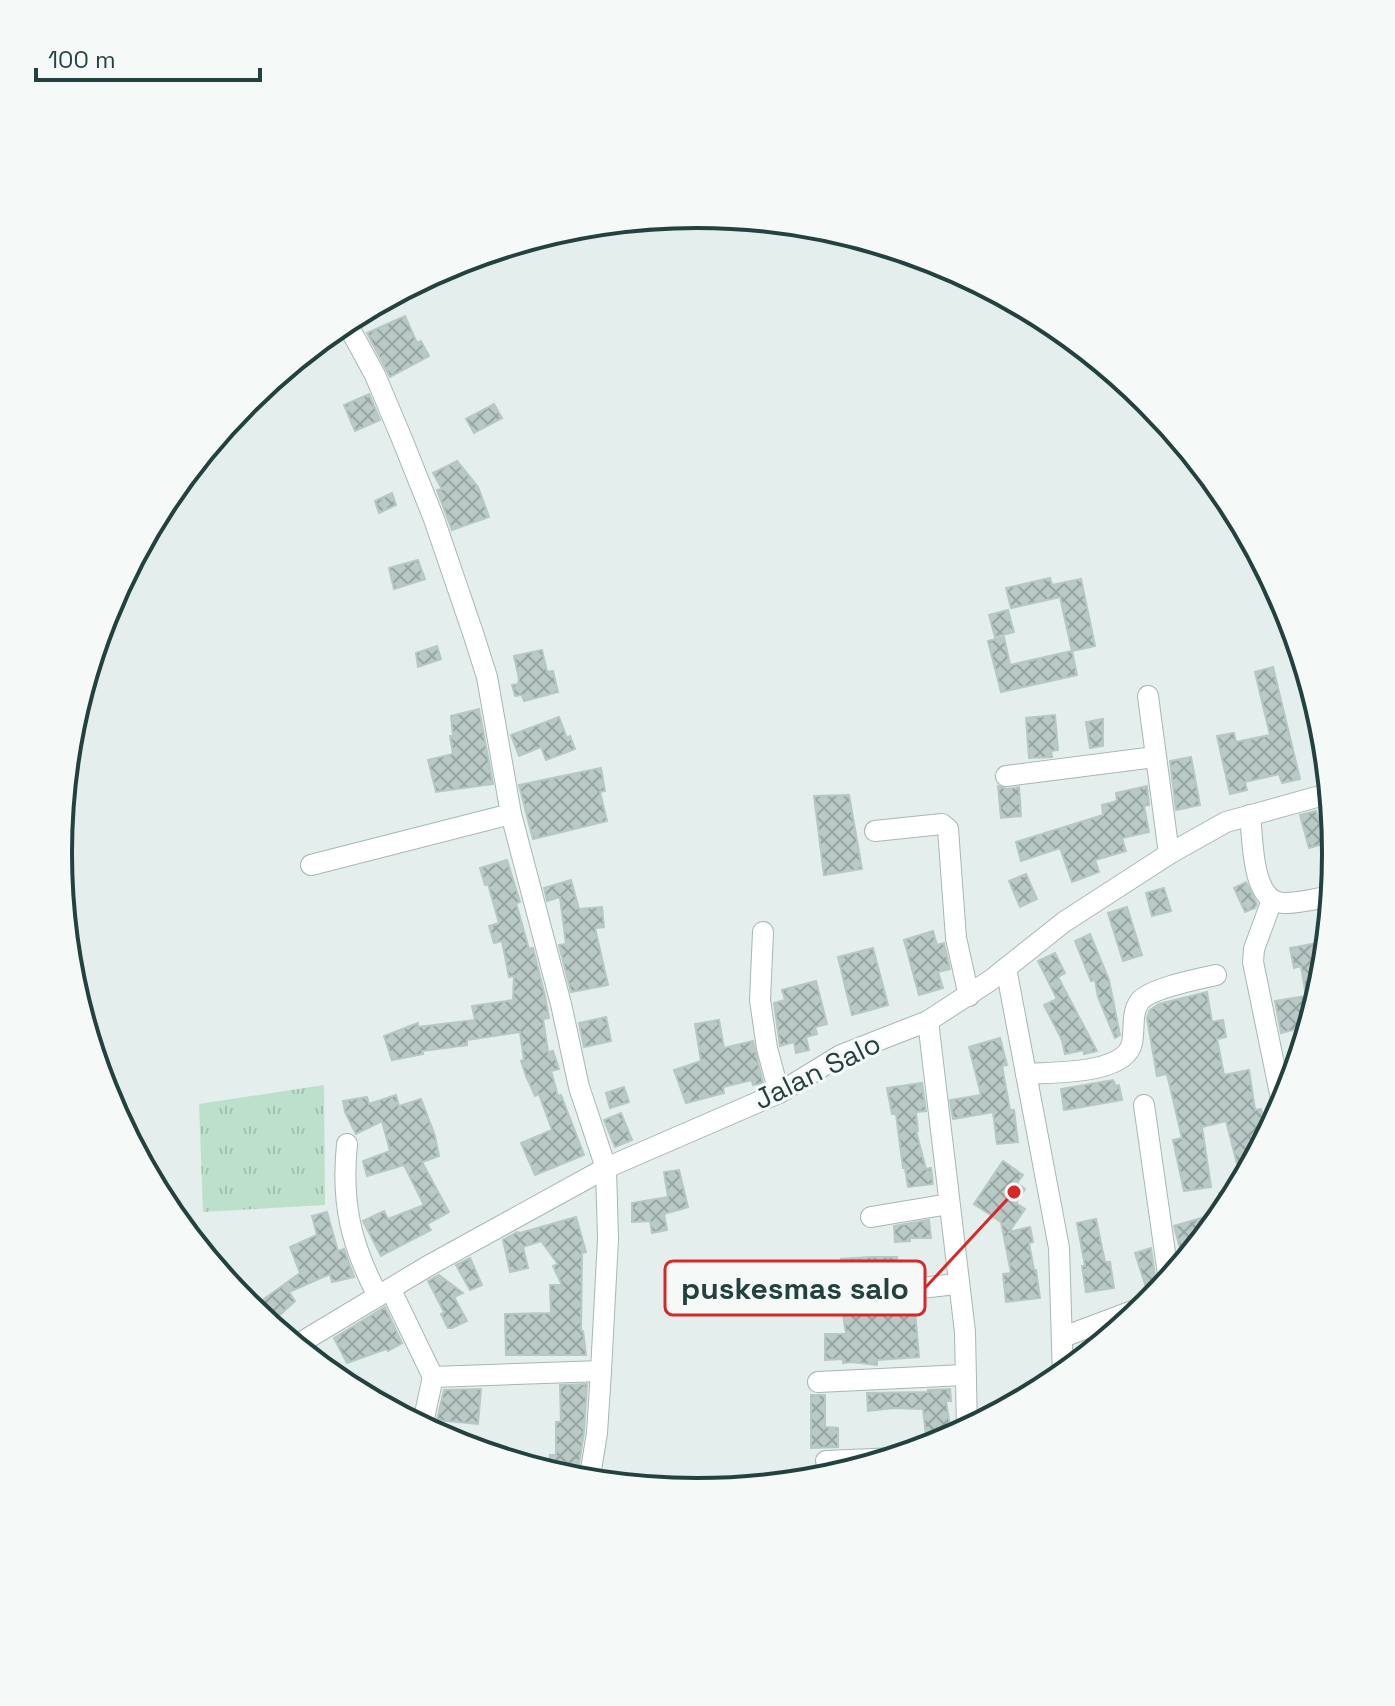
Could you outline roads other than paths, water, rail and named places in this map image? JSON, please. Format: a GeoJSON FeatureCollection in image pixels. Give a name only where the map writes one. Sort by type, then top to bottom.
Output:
{"type":"FeatureCollection","features":[{"type":"Feature","properties":{"kind":"street"},"geometry":{"type":"LineString","coordinates":[[352,332],[375,375],[434,519],[487,677],[511,814],[550,959],[579,1087],[606,1168],[608,1239],[597,1433],[591,1469]]}},
{"type":"Feature","properties":{"kind":"street"},"geometry":{"type":"LineString","coordinates":[[1148,696],[1169,854]]}},
{"type":"Feature","properties":{"kind":"street"},"geometry":{"type":"LineString","coordinates":[[1006,776],[1155,757]]}},
{"type":"Feature","properties":{"kind":"street","name":"Jalan Salo"},"geometry":{"type":"LineString","coordinates":[[306,1340],[454,1251],[606,1168],[779,1093],[841,1055],[928,1021],[969,996],[1064,922],[1169,854],[1226,822],[1320,796]]}},
{"type":"Feature","properties":{"kind":"street"},"geometry":{"type":"LineString","coordinates":[[311,865],[511,814]]}},
{"type":"Feature","properties":{"kind":"street"},"geometry":{"type":"LineString","coordinates":[[1250,815],[1259,885],[1272,900],[1281,903],[1322,898]]}},
{"type":"Feature","properties":{"kind":"street"},"geometry":{"type":"LineString","coordinates":[[875,831],[942,824],[948,829],[956,938],[969,996]]}},
{"type":"Feature","properties":{"kind":"street"},"geometry":{"type":"LineString","coordinates":[[1272,900],[1254,949],[1253,962],[1278,1084]]}},
{"type":"Feature","properties":{"kind":"street"},"geometry":{"type":"LineString","coordinates":[[763,932],[760,1000],[767,1048],[779,1093]]}},
{"type":"Feature","properties":{"kind":"street"},"geometry":{"type":"LineString","coordinates":[[1006,968],[1059,1248],[1063,1360]]}},
{"type":"Feature","properties":{"kind":"street"},"geometry":{"type":"LineString","coordinates":[[1026,1074],[1092,1069],[1121,1058],[1132,1046],[1133,1018],[1139,1002],[1179,984],[1216,975]]}},
{"type":"Feature","properties":{"kind":"street"},"geometry":{"type":"LineString","coordinates":[[928,1021],[965,1332],[966,1418]]}},
{"type":"Feature","properties":{"kind":"street"},"geometry":{"type":"LineString","coordinates":[[1144,1105],[1167,1266]]}},
{"type":"Feature","properties":{"kind":"street"},"geometry":{"type":"LineString","coordinates":[[347,1144],[347,1219],[357,1254],[384,1293],[433,1377],[425,1416]]}},
{"type":"Feature","properties":{"kind":"street"},"geometry":{"type":"LineString","coordinates":[[871,1217],[949,1204]]}},
{"type":"Feature","properties":{"kind":"street"},"geometry":{"type":"LineString","coordinates":[[845,1296],[957,1284]]}},
{"type":"Feature","properties":{"kind":"street"},"geometry":{"type":"LineString","coordinates":[[1063,1337],[1116,1317]]}},
{"type":"Feature","properties":{"kind":"street"},"geometry":{"type":"LineString","coordinates":[[433,1377],[601,1371]]}},
{"type":"Feature","properties":{"kind":"street"},"geometry":{"type":"LineString","coordinates":[[818,1382],[964,1375]]}},
{"type":"Feature","properties":{"kind":"street"},"geometry":{"type":"LineString","coordinates":[[826,1461],[845,1460]]}},
{"type":"Feature","properties":{"kind":"place","name":"puskesmas salo"},"geometry":{"type":"Point","coordinates":[1014,1192]}}]}
